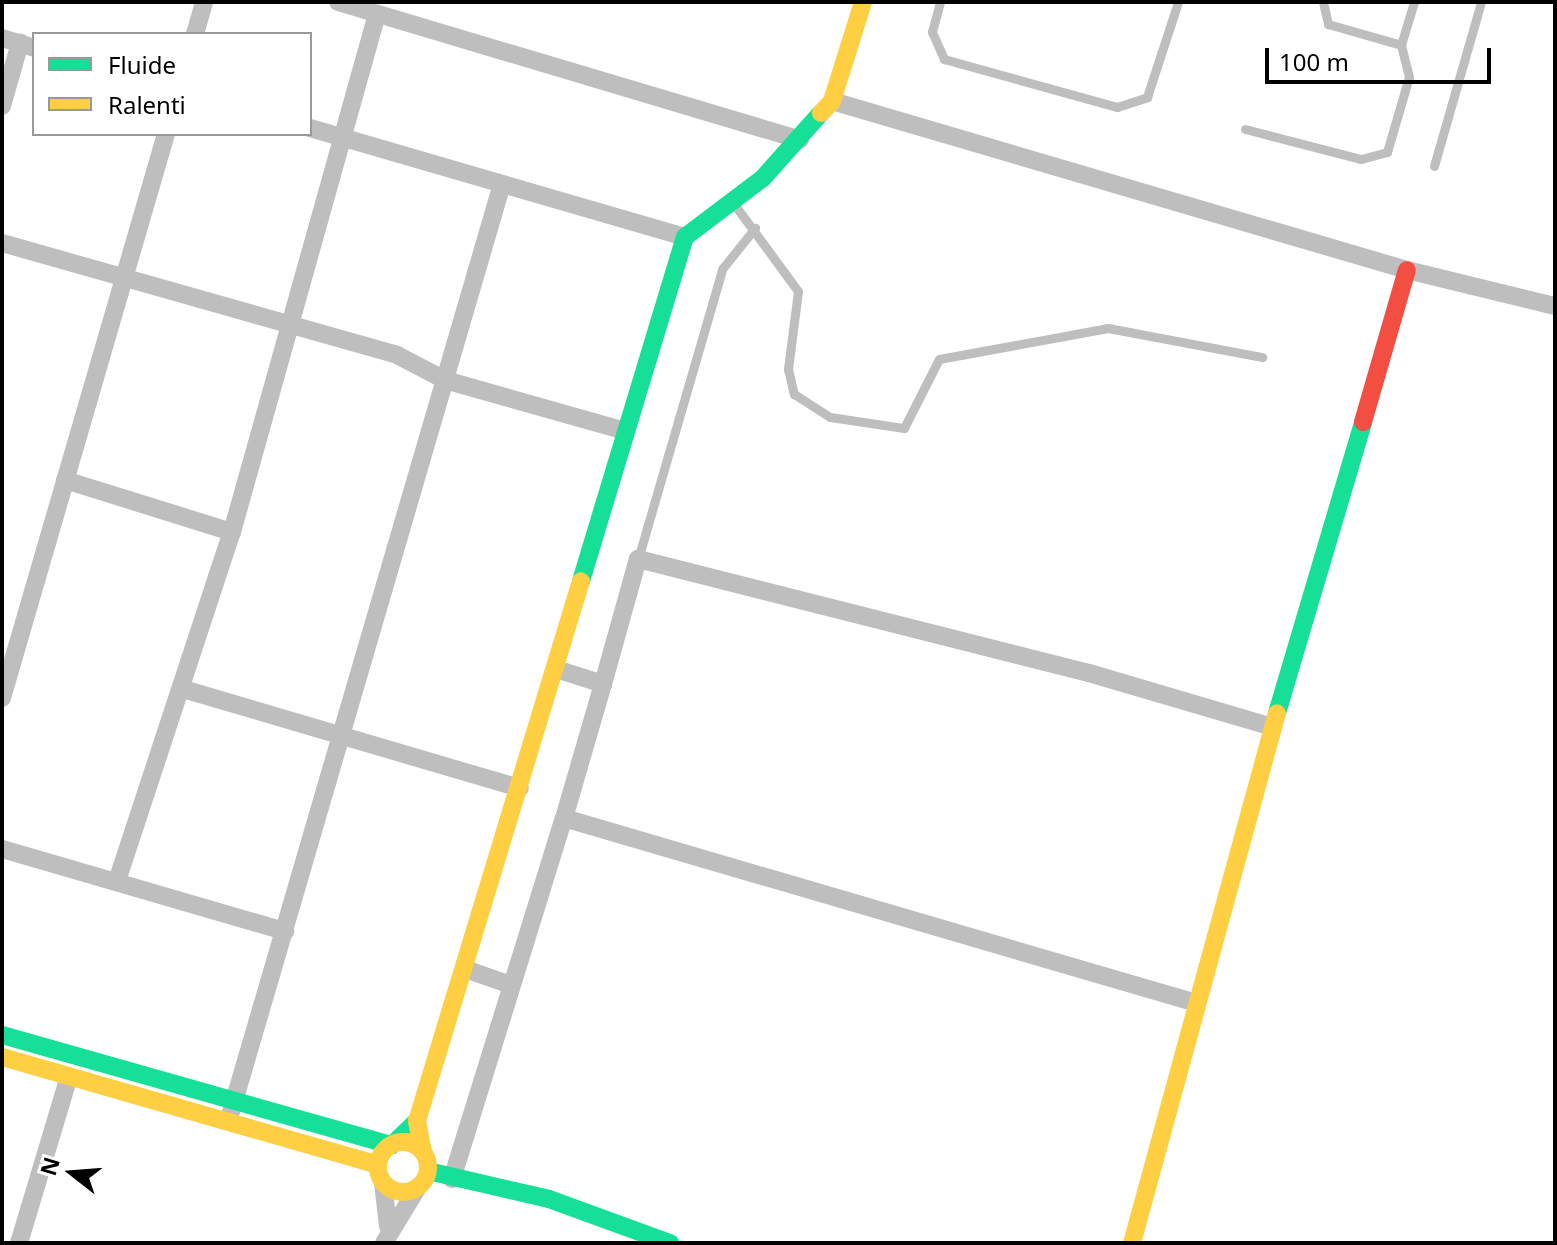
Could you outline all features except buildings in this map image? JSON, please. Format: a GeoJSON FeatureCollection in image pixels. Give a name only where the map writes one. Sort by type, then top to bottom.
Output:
{"type":"FeatureCollection","features":[{"type":"Feature","properties":{"kind":"street"},"geometry":{"type":"LineString","coordinates":[[196,32],[204,2]]}},
{"type":"Feature","properties":{"kind":"street"},"geometry":{"type":"LineString","coordinates":[[338,2],[800,140]]}},
{"type":"Feature","properties":{"kind":"street"},"geometry":{"type":"LineString","coordinates":[[386,1235],[423,1179],[423,1152],[417,1121],[685,237],[733,203],[800,140],[832,101],[863,2]]}},
{"type":"Feature","properties":{"kind":"street"},"geometry":{"type":"LineString","coordinates":[[117,881],[183,689],[232,532],[287,324],[377,14]]}},
{"type":"Feature","properties":{"kind":"street"},"geometry":{"type":"LineString","coordinates":[[2,106],[19,43]]}},
{"type":"Feature","properties":{"kind":"street"},"geometry":{"type":"LineString","coordinates":[[832,101],[1407,270],[1555,306]]}},
{"type":"Feature","properties":{"kind":"street"},"geometry":{"type":"LineString","coordinates":[[312,129],[685,237]]}},
{"type":"Feature","properties":{"kind":"street"},"geometry":{"type":"LineString","coordinates":[[2,698],[11,638],[65,480],[165,136]]}},
{"type":"Feature","properties":{"kind":"street"},"geometry":{"type":"LineString","coordinates":[[226,1125],[502,184]]}},
{"type":"Feature","properties":{"kind":"street"},"geometry":{"type":"LineString","coordinates":[[2,243],[126,274],[397,355],[445,380],[625,431]]}},
{"type":"Feature","properties":{"kind":"street"},"geometry":{"type":"LineString","coordinates":[[1132,1243],[1193,1002],[1407,270]]}},
{"type":"Feature","properties":{"kind":"street"},"geometry":{"type":"LineString","coordinates":[[65,480],[232,532]]}},
{"type":"Feature","properties":{"kind":"street"},"geometry":{"type":"LineString","coordinates":[[452,1179],[500,980],[564,818],[592,682],[638,559],[1089,673],[1273,727]]}},
{"type":"Feature","properties":{"kind":"street"},"geometry":{"type":"LineString","coordinates":[[556,669],[592,682]]}},
{"type":"Feature","properties":{"kind":"street"},"geometry":{"type":"LineString","coordinates":[[183,689],[520,788]]}},
{"type":"Feature","properties":{"kind":"street"},"geometry":{"type":"LineString","coordinates":[[564,818],[1193,1002]]}},
{"type":"Feature","properties":{"kind":"street"},"geometry":{"type":"LineString","coordinates":[[2,849],[285,931]]}},
{"type":"Feature","properties":{"kind":"street"},"geometry":{"type":"LineString","coordinates":[[465,969],[500,980]]}},
{"type":"Feature","properties":{"kind":"street"},"geometry":{"type":"LineString","coordinates":[[2,1035],[392,1145],[409,1143],[423,1152]]}},
{"type":"Feature","properties":{"kind":"street"},"geometry":{"type":"LineString","coordinates":[[2,1057],[381,1174],[396,1192],[423,1179],[452,1179],[549,1199],[670,1243]]}},
{"type":"Feature","properties":{"kind":"street"},"geometry":{"type":"LineString","coordinates":[[19,1243],[69,1076]]}},
{"type":"Feature","properties":{"kind":"street"},"geometry":{"type":"LineString","coordinates":[[386,1235],[381,1174],[392,1145],[417,1121]]}},
{"type":"Feature","properties":{"kind":"lane"},"geometry":{"type":"LineString","coordinates":[[940,2],[932,32],[944,59],[1117,107],[1147,97],[1178,2]]}},
{"type":"Feature","properties":{"kind":"lane"},"geometry":{"type":"LineString","coordinates":[[1323,2],[1328,24],[1401,45]]}},
{"type":"Feature","properties":{"kind":"lane"},"geometry":{"type":"LineString","coordinates":[[1245,129],[1376,159],[1392,142],[1409,77],[1401,45],[1414,2]]}},
{"type":"Feature","properties":{"kind":"lane"},"geometry":{"type":"LineString","coordinates":[[1434,166],[1481,2]]}},
{"type":"Feature","properties":{"kind":"lane"},"geometry":{"type":"LineString","coordinates":[[733,203],[798,291],[788,369],[794,394],[830,417],[904,428],[939,359],[1108,328],[1262,357]]}},
{"type":"Feature","properties":{"kind":"lane"},"geometry":{"type":"LineString","coordinates":[[638,559],[722,269],[751,224]]}},
{"type":"Feature","properties":{"kind":"traffic: fast"},"geometry":{"type":"LineString","coordinates":[[581,581],[685,237],[763,178],[821,113]]}},
{"type":"Feature","properties":{"kind":"traffic: fast"},"geometry":{"type":"LineString","coordinates":[[1277,713],[1363,422]]}},
{"type":"Feature","properties":{"kind":"traffic: fast"},"geometry":{"type":"LineString","coordinates":[[2,1035],[392,1145],[417,1121]]}},
{"type":"Feature","properties":{"kind":"traffic: fast"},"geometry":{"type":"LineString","coordinates":[[428,1171],[549,1199],[670,1243]]}},
{"type":"Feature","properties":{"kind":"traffic: slow"},"geometry":{"type":"LineString","coordinates":[[821,113],[832,101],[863,2]]}},
{"type":"Feature","properties":{"kind":"traffic: slow"},"geometry":{"type":"LineString","coordinates":[[423,1152],[417,1121],[581,581]]}},
{"type":"Feature","properties":{"kind":"traffic: slow"},"geometry":{"type":"LineString","coordinates":[[1132,1243],[1277,713]]}},
{"type":"Feature","properties":{"kind":"traffic: slow"},"geometry":{"type":"LineString","coordinates":[[2,1057],[378,1165]]}},
{"type":"Feature","properties":{"kind":"traffic: slow"},"geometry":{"type":"LineString","coordinates":[[403,1142],[421,1149],[428,1167],[421,1185],[403,1192],[385,1185],[378,1167],[385,1149],[403,1142]]}},
{"type":"Feature","properties":{"kind":"traffic: jam"},"geometry":{"type":"LineString","coordinates":[[1363,422],[1407,270]]}}]}
